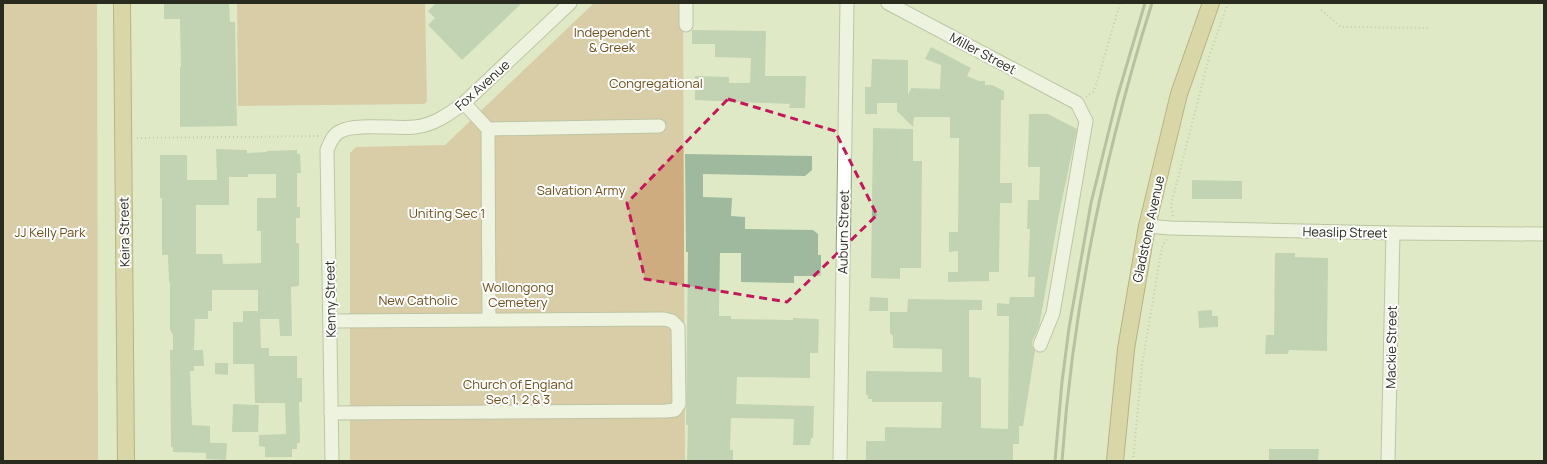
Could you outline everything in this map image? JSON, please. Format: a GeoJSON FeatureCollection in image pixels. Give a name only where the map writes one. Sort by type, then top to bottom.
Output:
{"type":"FeatureCollection","features":[{"type":"Feature","properties":{"kind":"main road","name":"Keira Street"},"geometry":{"type":"LineString","coordinates":[[122,3],[126,461]]}},
{"type":"Feature","properties":{"kind":"main road","name":"Gladstone Avenue"},"geometry":{"type":"LineString","coordinates":[[1115,461],[1126,349],[1147,226],[1179,94],[1211,3]]}},
{"type":"Feature","properties":{"kind":"street","name":"Fox Avenue"},"geometry":{"type":"LineString","coordinates":[[332,139],[340,131],[354,127],[415,127],[434,122],[448,115],[464,103],[570,3]]}},
{"type":"Feature","properties":{"kind":"street"},"geometry":{"type":"LineString","coordinates":[[686,3],[686,25]]}},
{"type":"Feature","properties":{"kind":"street","name":"Auburn Street"},"geometry":{"type":"LineString","coordinates":[[840,461],[847,3]]}},
{"type":"Feature","properties":{"kind":"street","name":"Miller Street"},"geometry":{"type":"LineString","coordinates":[[888,3],[1077,103]]}},
{"type":"Feature","properties":{"kind":"street"},"geometry":{"type":"LineString","coordinates":[[464,103],[488,129],[488,319]]}},
{"type":"Feature","properties":{"kind":"street"},"geometry":{"type":"LineString","coordinates":[[1040,345],[1054,313],[1086,121],[1077,103]]}},
{"type":"Feature","properties":{"kind":"street"},"geometry":{"type":"LineString","coordinates":[[488,129],[660,126]]}},
{"type":"Feature","properties":{"kind":"street","name":"Kenny Street"},"geometry":{"type":"LineString","coordinates":[[332,139],[327,150],[332,461]]}},
{"type":"Feature","properties":{"kind":"street","name":"Heaslip Street"},"geometry":{"type":"LineString","coordinates":[[1147,226],[1170,228],[1393,233],[1544,234]]}},
{"type":"Feature","properties":{"kind":"street","name":"Mackie Street"},"geometry":{"type":"LineString","coordinates":[[1388,461],[1393,233]]}},
{"type":"Feature","properties":{"kind":"street"},"geometry":{"type":"LineString","coordinates":[[330,321],[664,319],[672,321],[678,327],[679,404],[675,410],[666,411],[331,414]]}},
{"type":"Feature","properties":{"kind":"path"},"geometry":{"type":"LineString","coordinates":[[1077,103],[1090,94],[1095,88],[1120,3]]}},
{"type":"Feature","properties":{"kind":"path","name":"Gladstone Avenue"},"geometry":{"type":"LineString","coordinates":[[1173,216],[1171,205],[1183,158],[1210,54],[1228,3]]}},
{"type":"Feature","properties":{"kind":"path"},"geometry":{"type":"LineString","coordinates":[[1321,10],[1341,27],[1429,28]]}},
{"type":"Feature","properties":{"kind":"path"},"geometry":{"type":"LineString","coordinates":[[122,139],[315,136],[332,139]]}},
{"type":"Feature","properties":{"kind":"path"},"geometry":{"type":"LineString","coordinates":[[1133,461],[1142,365],[1162,247],[1167,241]]}},
{"type":"Feature","properties":{"kind":"highlighted area"},"geometry":{"type":"Polygon","coordinates":[[[728,99],[835,131],[877,215],[787,302],[645,279],[627,203],[728,99]]]}},
{"type":"Feature","properties":{"kind":"green space","name":"JJ Kelly Park"},"geometry":{"type":"Polygon","coordinates":[[[3,3],[97,3],[98,461],[3,461],[3,3]]]}},
{"type":"Feature","properties":{"kind":"green space"},"geometry":{"type":"Polygon","coordinates":[[[237,3],[425,3],[427,101],[424,104],[238,106],[237,3]]]}},
{"type":"Feature","properties":{"kind":"green space","name":"Wollongong Cemetery"},"geometry":{"type":"Polygon","coordinates":[[[594,3],[683,3],[685,461],[350,461],[350,153],[356,147],[445,145],[594,3]]]}},
{"type":"Feature","properties":{"kind":"building"},"geometry":{"type":"Polygon","coordinates":[[[164,3],[229,3],[230,22],[235,22],[237,126],[180,127],[180,19],[164,19],[164,3]]]}},
{"type":"Feature","properties":{"kind":"building"},"geometry":{"type":"Polygon","coordinates":[[[436,3],[522,3],[462,60],[428,25],[435,18],[428,11],[436,3]]]}},
{"type":"Feature","properties":{"kind":"building"},"geometry":{"type":"Polygon","coordinates":[[[692,30],[766,31],[765,76],[806,76],[805,108],[789,108],[790,104],[695,100],[695,76],[729,77],[729,83],[750,83],[751,58],[715,57],[715,44],[692,44],[692,30]]]}},
{"type":"Feature","properties":{"kind":"building"},"geometry":{"type":"Polygon","coordinates":[[[931,47],[971,68],[967,76],[979,81],[985,81],[985,85],[992,85],[1004,91],[1004,100],[1001,100],[1000,183],[1012,183],[1012,203],[1000,203],[999,272],[989,272],[989,281],[948,282],[948,272],[958,272],[958,251],[949,252],[949,232],[958,232],[959,138],[950,138],[950,117],[914,117],[913,127],[897,111],[897,103],[877,103],[877,114],[865,114],[865,87],[871,87],[872,59],[908,60],[908,95],[911,88],[940,89],[941,65],[925,59],[931,47]]]}},
{"type":"Feature","properties":{"kind":"building"},"geometry":{"type":"Polygon","coordinates":[[[1029,114],[1048,114],[1077,129],[1059,214],[1039,327],[1032,342],[1032,346],[1035,351],[1023,426],[1019,426],[1019,444],[1013,444],[1013,461],[866,461],[866,441],[885,441],[885,427],[941,428],[942,402],[872,402],[872,399],[868,399],[868,395],[866,395],[866,371],[942,372],[942,349],[893,348],[893,336],[890,333],[890,312],[907,312],[908,299],[982,300],[982,310],[969,310],[969,377],[981,378],[981,428],[1008,429],[1009,316],[997,316],[997,303],[1009,304],[1010,297],[1034,297],[1035,277],[1028,277],[1030,229],[1027,229],[1028,200],[1039,200],[1040,167],[1028,167],[1029,114]]]}},
{"type":"Feature","properties":{"kind":"building"},"geometry":{"type":"Polygon","coordinates":[[[873,128],[913,129],[913,161],[922,161],[921,268],[900,268],[900,279],[871,278],[873,128]]]}},
{"type":"Feature","properties":{"kind":"building"},"geometry":{"type":"Polygon","coordinates":[[[216,149],[247,150],[247,153],[297,150],[297,154],[300,154],[301,173],[297,173],[297,207],[300,207],[300,218],[296,218],[296,243],[299,243],[299,286],[291,287],[292,336],[280,336],[279,319],[260,319],[261,348],[269,348],[269,356],[297,356],[297,378],[302,378],[302,402],[299,402],[300,443],[297,443],[297,449],[292,449],[292,457],[265,457],[265,447],[259,446],[259,435],[286,434],[285,403],[255,403],[254,364],[233,364],[233,322],[243,322],[243,311],[258,311],[258,290],[212,290],[212,311],[208,311],[208,319],[195,319],[194,350],[203,350],[204,366],[194,366],[194,371],[190,371],[192,425],[210,426],[210,443],[227,443],[226,460],[206,459],[206,453],[173,452],[173,447],[171,447],[170,350],[173,350],[173,335],[170,330],[170,282],[168,255],[162,255],[160,155],[187,155],[187,180],[217,180],[216,149]],[[248,174],[248,177],[229,177],[229,205],[196,205],[196,254],[222,254],[223,264],[261,263],[261,231],[257,231],[257,198],[276,198],[276,174],[248,174]]]}},
{"type":"Feature","properties":{"kind":"building"},"geometry":{"type":"Polygon","coordinates":[[[685,154],[812,156],[812,170],[805,176],[703,174],[703,197],[732,198],[731,216],[745,217],[745,229],[813,230],[818,234],[818,255],[821,255],[821,276],[794,276],[794,283],[741,282],[741,253],[720,253],[719,316],[731,316],[731,319],[819,319],[818,353],[810,353],[810,378],[737,377],[736,404],[814,406],[813,438],[811,438],[810,445],[793,445],[794,419],[731,418],[730,450],[733,450],[733,461],[687,461],[688,252],[686,252],[685,154]]]}},
{"type":"Feature","properties":{"kind":"building"},"geometry":{"type":"Polygon","coordinates":[[[1192,180],[1242,181],[1242,199],[1192,199],[1192,180]]]}},
{"type":"Feature","properties":{"kind":"building"},"geometry":{"type":"Polygon","coordinates":[[[1275,253],[1295,253],[1295,257],[1328,258],[1327,351],[1289,350],[1288,354],[1265,354],[1266,335],[1274,335],[1275,253]]]}},
{"type":"Feature","properties":{"kind":"building"},"geometry":{"type":"Polygon","coordinates":[[[870,297],[888,298],[888,311],[869,311],[870,297]]]}},
{"type":"Feature","properties":{"kind":"building"},"geometry":{"type":"Polygon","coordinates":[[[1212,310],[1212,316],[1218,316],[1218,327],[1199,328],[1198,311],[1212,310]]]}},
{"type":"Feature","properties":{"kind":"building"},"geometry":{"type":"Polygon","coordinates":[[[215,363],[228,363],[228,375],[215,374],[215,363]]]}},
{"type":"Feature","properties":{"kind":"building"},"geometry":{"type":"Polygon","coordinates":[[[233,404],[259,405],[258,432],[232,432],[233,404]]]}},
{"type":"Feature","properties":{"kind":"building"},"geometry":{"type":"Polygon","coordinates":[[[1269,449],[1319,449],[1318,461],[1269,461],[1269,449]]]}},
{"type":"Feature","properties":{"kind":"railway"},"geometry":{"type":"LineString","coordinates":[[1055,461],[1062,382],[1069,328],[1091,203],[1117,98],[1145,3]]}},
{"type":"Feature","properties":{"kind":"railway"},"geometry":{"type":"LineString","coordinates":[[1062,461],[1074,345],[1094,229],[1120,115],[1152,3]]}},
{"type":"Feature","properties":{"kind":"park label","name":"Independent & Greek"},"geometry":{"type":"Point","coordinates":[612,40]}},
{"type":"Feature","properties":{"kind":"park label","name":"Congregational"},"geometry":{"type":"Point","coordinates":[656,83]}},
{"type":"Feature","properties":{"kind":"park label","name":"Salvation Army"},"geometry":{"type":"Point","coordinates":[581,190]}},
{"type":"Feature","properties":{"kind":"park label","name":"Uniting Sec 1"},"geometry":{"type":"Point","coordinates":[447,213]}},
{"type":"Feature","properties":{"kind":"park label","name":"New Catholic"},"geometry":{"type":"Point","coordinates":[418,300]}},
{"type":"Feature","properties":{"kind":"park label","name":"Church of England Sec 1, 2 & 3"},"geometry":{"type":"Point","coordinates":[518,392]}}]}
